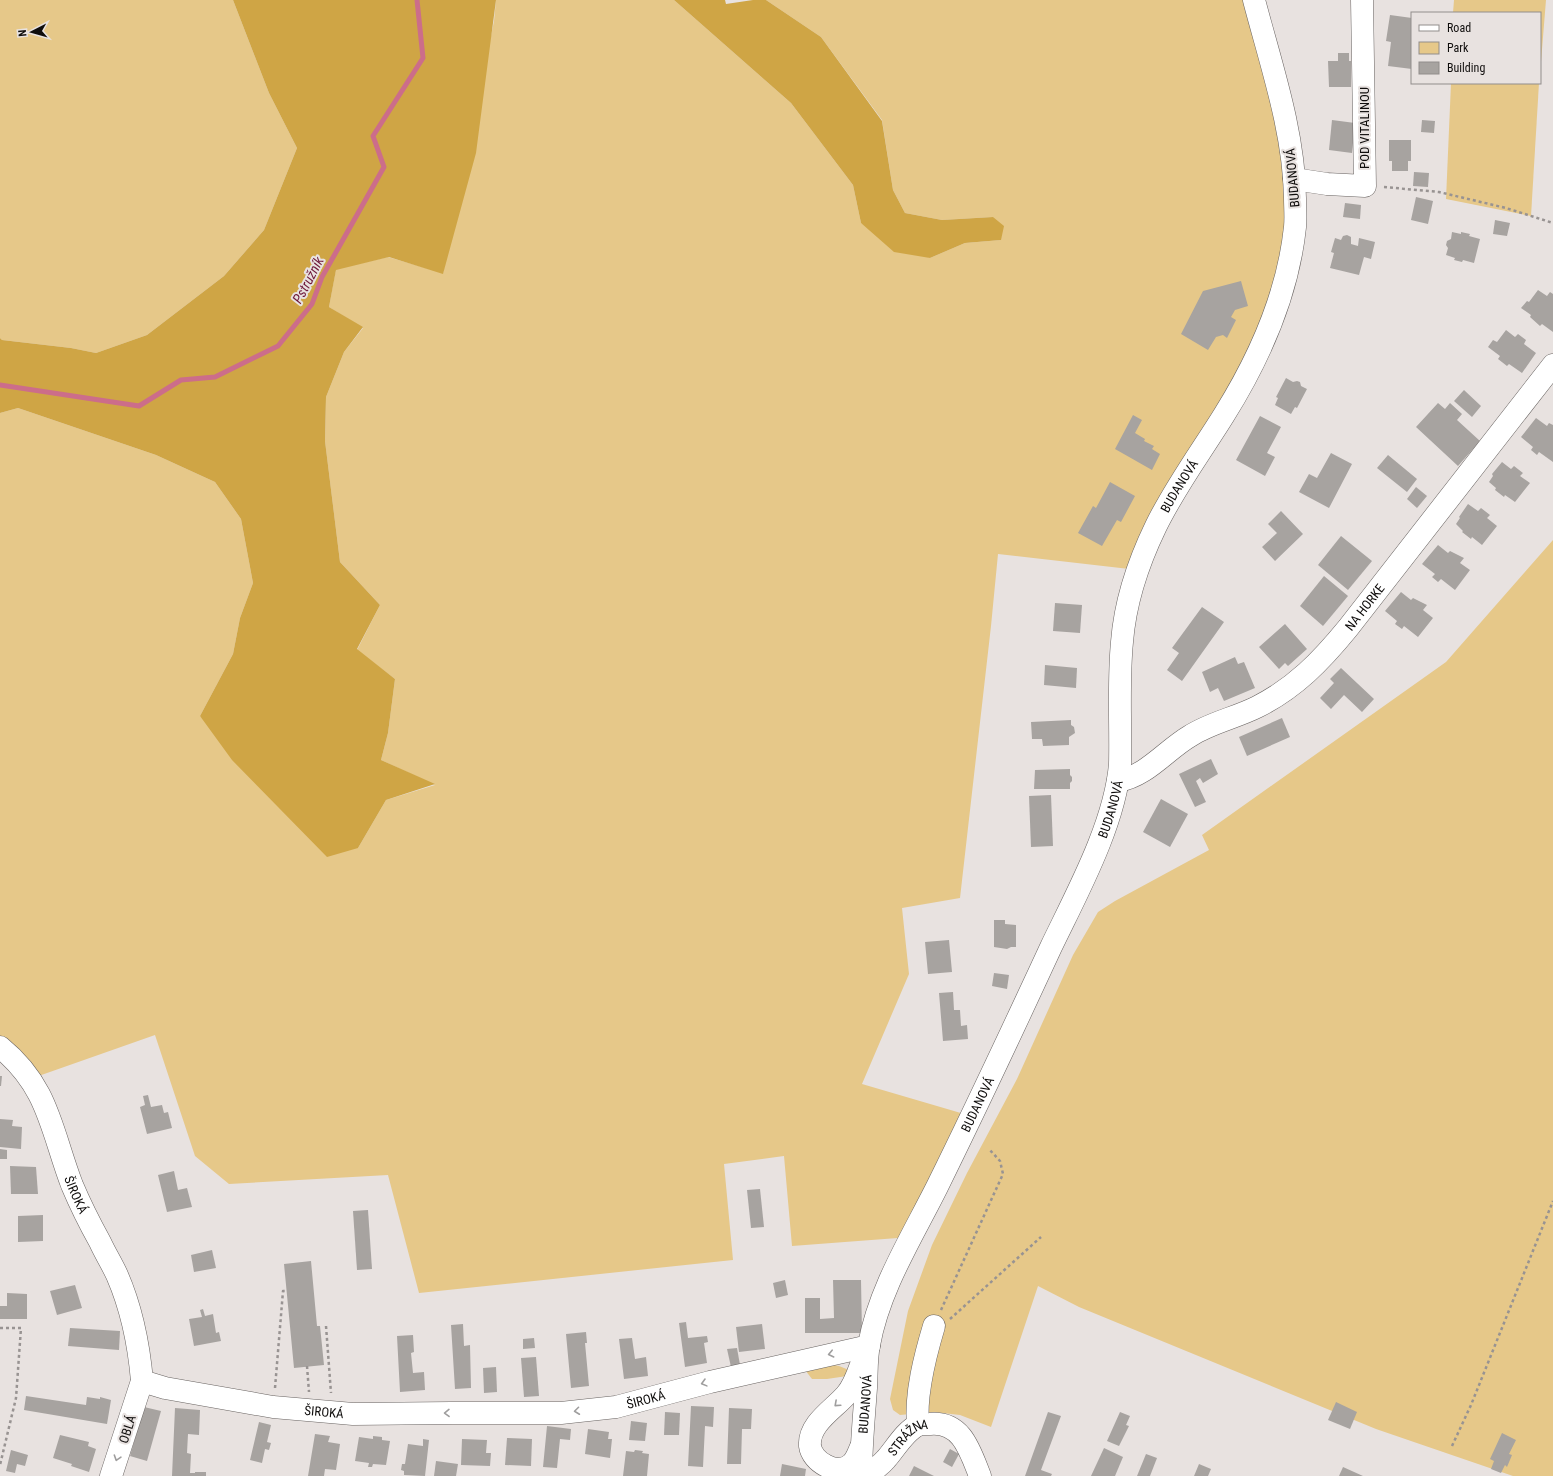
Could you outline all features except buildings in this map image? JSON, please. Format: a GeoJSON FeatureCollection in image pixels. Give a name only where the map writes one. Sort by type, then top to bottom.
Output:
{"type":"FeatureCollection","features":[{"type":"Feature","properties":{"kind":"street","name":"BUDANOVÁ"},"geometry":{"type":"LineString","coordinates":[[861,1476],[861,1447],[869,1346],[877,1316],[894,1272],[971,1116],[1095,852],[1108,818],[1118,781],[1122,642],[1126,613],[1138,570],[1156,526],[1178,485],[1224,415],[1254,362],[1268,329],[1286,277],[1295,225],[1294,178],[1287,130],[1254,0]]}},
{"type":"Feature","properties":{"kind":"street","name":"POD VITALINOU"},"geometry":{"type":"LineString","coordinates":[[1294,178],[1327,184],[1365,186],[1362,0]]}},
{"type":"Feature","properties":{"kind":"street","name":"NA HORKE"},"geometry":{"type":"LineString","coordinates":[[1118,781],[1129,779],[1140,773],[1178,743],[1191,735],[1207,727],[1240,715],[1274,698],[1312,670],[1348,628],[1553,365]]}},
{"type":"Feature","properties":{"kind":"street","name":"ŠIROKÁ"},"geometry":{"type":"LineString","coordinates":[[0,1047],[30,1079],[47,1109],[72,1185],[93,1231],[117,1274],[130,1310],[142,1381],[165,1388],[273,1407],[332,1413],[561,1413],[616,1407],[710,1382],[869,1346]]}},
{"type":"Feature","properties":{"kind":"street"},"geometry":{"type":"LineString","coordinates":[[918,1425],[917,1413],[920,1392],[932,1332]]}},
{"type":"Feature","properties":{"kind":"street"},"geometry":{"type":"LineString","coordinates":[[861,1447],[853,1462],[849,1466],[836,1469],[818,1461],[810,1448],[810,1441],[819,1421],[847,1394],[855,1380],[869,1346]]}},
{"type":"Feature","properties":{"kind":"street","name":"OBLÁ"},"geometry":{"type":"LineString","coordinates":[[111,1476],[142,1381]]}},
{"type":"Feature","properties":{"kind":"street","name":"STRÁŽNA"},"geometry":{"type":"LineString","coordinates":[[865,1476],[874,1471],[887,1459],[897,1445],[918,1425],[934,1424],[950,1426],[958,1432],[970,1452],[980,1476]]}},
{"type":"Feature","properties":{"kind":"path"},"geometry":{"type":"LineString","coordinates":[[1365,186],[1439,192],[1506,208],[1553,223]]}},
{"type":"Feature","properties":{"kind":"path"},"geometry":{"type":"LineString","coordinates":[[932,1332],[1003,1174],[1000,1161],[989,1149]]}},
{"type":"Feature","properties":{"kind":"path"},"geometry":{"type":"LineString","coordinates":[[1452,1446],[1471,1405],[1553,1201]]}},
{"type":"Feature","properties":{"kind":"path"},"geometry":{"type":"LineString","coordinates":[[932,1332],[1041,1237]]}},
{"type":"Feature","properties":{"kind":"path"},"geometry":{"type":"LineString","coordinates":[[273,1407],[283,1291],[287,1291]]}},
{"type":"Feature","properties":{"kind":"path"},"geometry":{"type":"LineString","coordinates":[[326,1326],[332,1413]]}},
{"type":"Feature","properties":{"kind":"path"},"geometry":{"type":"LineString","coordinates":[[0,1328],[21,1328],[16,1398],[0,1465]]}},
{"type":"Feature","properties":{"kind":"path"},"geometry":{"type":"LineString","coordinates":[[307,1366],[310,1411]]}},
{"type":"Feature","properties":{"kind":"green space"},"geometry":{"type":"Polygon","coordinates":[[[0,0],[233,0],[269,93],[297,148],[264,230],[224,276],[147,335],[96,353],[71,348],[2,340],[0,338],[0,0]]]}},
{"type":"Feature","properties":{"kind":"green space"},"geometry":{"type":"Polygon","coordinates":[[[496,0],[674,0],[791,103],[853,185],[861,223],[930,258],[965,243],[1001,240],[993,217],[942,220],[905,213],[893,190],[882,120],[821,37],[766,0],[1254,0],[1287,130],[1286,277],[1138,570],[998,554],[960,898],[902,908],[909,974],[862,1084],[971,1116],[911,1237],[792,1246],[784,1156],[724,1164],[733,1260],[419,1293],[388,1175],[229,1184],[195,1156],[155,1035],[30,1079],[0,1047],[0,413],[18,408],[156,455],[215,482],[241,519],[253,583],[240,618],[233,654],[200,716],[358,848],[386,800],[435,785],[381,760],[388,733],[395,679],[357,650],[380,605],[340,562],[325,441],[326,397],[344,352],[363,328],[329,307],[336,269],[388,257],[443,273],[494,21],[496,0]]]}},
{"type":"Feature","properties":{"kind":"green space"},"geometry":{"type":"Polygon","coordinates":[[[1454,0],[1546,0],[1541,62],[1541,12],[1453,12],[1454,0]]]}},
{"type":"Feature","properties":{"kind":"green space"},"geometry":{"type":"Polygon","coordinates":[[[1451,84],[1539,84],[1531,216],[1446,199],[1451,84]]]}},
{"type":"Feature","properties":{"kind":"green space"},"geometry":{"type":"Polygon","coordinates":[[[1553,540],[1553,1476],[1513,1476],[1376,1429],[1079,1307],[1038,1286],[991,1427],[960,1415],[934,1412],[900,1415],[893,1410],[890,1399],[908,1311],[932,1245],[967,1173],[1017,1079],[1073,955],[1098,912],[1115,901],[1209,850],[1202,835],[1446,662],[1553,540]]]}},
{"type":"Feature","properties":{"kind":"green space"},"geometry":{"type":"Polygon","coordinates":[[[829,1364],[849,1370],[847,1376],[827,1379],[812,1379],[802,1366],[829,1364]]]}},
{"type":"Feature","properties":{"kind":"shaded area"},"geometry":{"type":"Polygon","coordinates":[[[233,0],[496,0],[476,153],[443,274],[389,257],[336,270],[329,307],[363,327],[344,352],[326,397],[325,441],[340,562],[380,605],[357,649],[395,679],[388,733],[381,760],[435,784],[386,800],[358,848],[327,857],[232,760],[200,716],[233,654],[240,618],[253,583],[241,519],[215,482],[156,455],[18,408],[0,413],[0,338],[2,340],[71,348],[96,353],[147,335],[224,276],[264,230],[297,148],[269,93],[233,0]]]}},
{"type":"Feature","properties":{"kind":"shaded area"},"geometry":{"type":"Polygon","coordinates":[[[674,0],[725,0],[726,4],[753,0],[766,0],[821,37],[882,121],[893,190],[905,213],[942,220],[993,217],[1004,226],[1001,240],[965,243],[930,258],[894,252],[861,223],[853,185],[791,103],[674,0]]]}},
{"type":"Feature","properties":{"kind":"waterway","name":"Pstružník"},"geometry":{"type":"LineString","coordinates":[[0,385],[139,406],[181,380],[215,377],[278,346],[312,304],[322,277],[384,167],[373,136],[423,58],[417,0]]}}]}
